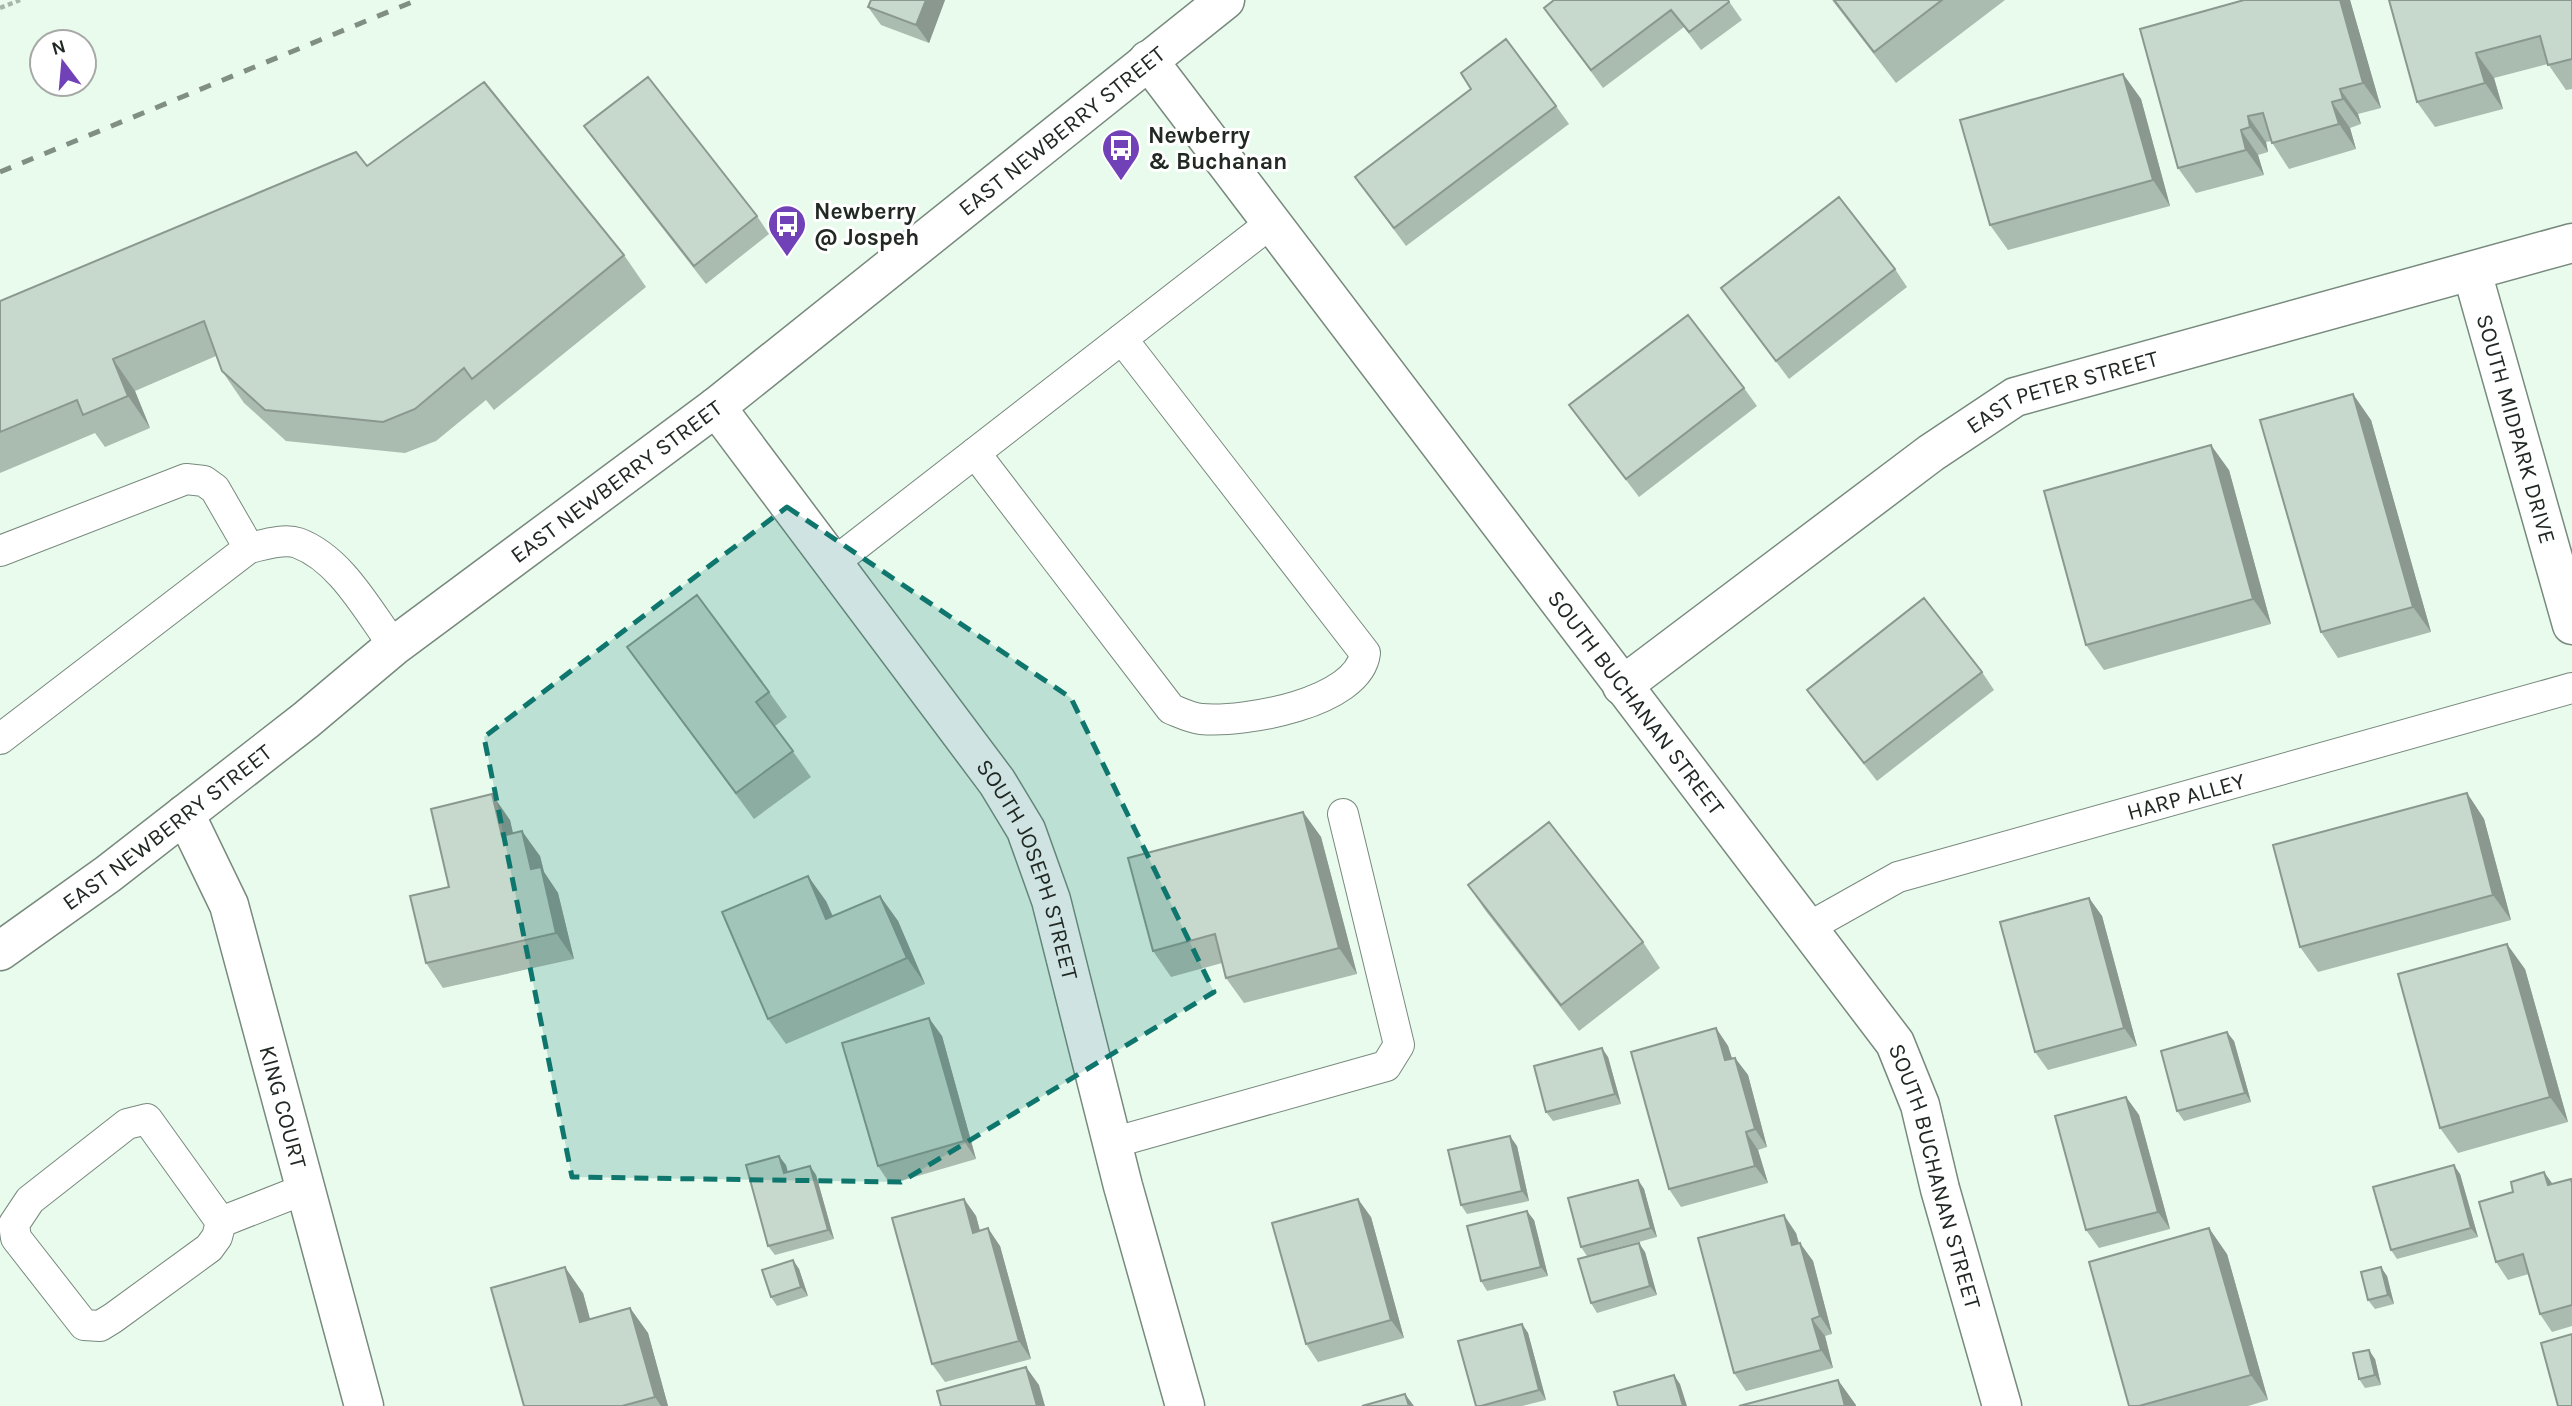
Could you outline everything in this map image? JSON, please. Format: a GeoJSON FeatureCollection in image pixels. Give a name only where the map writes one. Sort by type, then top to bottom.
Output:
{"type":"FeatureCollection","features":[{"type":"Feature","properties":{"kind":"street","name":"EAST NEWBERRY STREET"},"geometry":{"type":"LineString","coordinates":[[0,951],[108,874],[394,646],[716,407],[1225,0]]}},
{"type":"Feature","properties":{"kind":"street","name":"SOUTH BUCHANAN STREET"},"geometry":{"type":"LineString","coordinates":[[1148,60],[1895,1043],[1920,1105],[1940,1189],[2002,1406]]}},
{"type":"Feature","properties":{"kind":"street","name":"EAST PETER STREET"},"geometry":{"type":"LineString","coordinates":[[1622,686],[1931,453],[2015,397],[2572,243]]}},
{"type":"Feature","properties":{"kind":"street","name":"SOUTH MIDPARK DRIVE"},"geometry":{"type":"LineString","coordinates":[[2473,272],[2572,625]]}},
{"type":"Feature","properties":{"kind":"street","name":"SOUTH JOSEPH STREET"},"geometry":{"type":"LineString","coordinates":[[716,407],[997,782],[1026,830],[1051,900],[1112,1143],[1185,1406]]}},
{"type":"Feature","properties":{"kind":"street","name":"KING COURT"},"geometry":{"type":"LineString","coordinates":[[185,814],[229,905],[364,1406]]}},
{"type":"Feature","properties":{"kind":"lane"},"geometry":{"type":"LineString","coordinates":[[832,564],[1271,223]]}},
{"type":"Feature","properties":{"kind":"lane"},"geometry":{"type":"LineString","coordinates":[[975,453],[1171,709],[1198,719],[1233,720],[1271,715],[1318,697],[1354,677],[1363,665],[1364,653],[1122,339]]}},
{"type":"Feature","properties":{"kind":"lane"},"geometry":{"type":"LineString","coordinates":[[0,551],[186,479],[204,481],[215,489],[249,548]]}},
{"type":"Feature","properties":{"kind":"lane"},"geometry":{"type":"LineString","coordinates":[[0,739],[249,548],[296,542],[320,557],[338,571],[394,646]]}},
{"type":"Feature","properties":{"kind":"lane","name":"HARP ALLEY"},"geometry":{"type":"LineString","coordinates":[[1809,927],[1898,877],[2572,688]]}},
{"type":"Feature","properties":{"kind":"lane"},"geometry":{"type":"LineString","coordinates":[[1112,1143],[1386,1066],[1399,1045],[1343,814]]}},
{"type":"Feature","properties":{"kind":"lane"},"geometry":{"type":"LineString","coordinates":[[147,1119],[221,1222],[217,1237],[209,1248],[100,1326],[84,1325],[16,1238],[14,1224],[30,1200],[127,1124],[147,1119]]}},
{"type":"Feature","properties":{"kind":"lane"},"geometry":{"type":"LineString","coordinates":[[221,1222],[305,1189]]}},
{"type":"Feature","properties":{"kind":"path"},"geometry":{"type":"LineString","coordinates":[[0,8],[20,0]]}},
{"type":"Feature","properties":{"kind":"highlighted area"},"geometry":{"type":"Polygon","coordinates":[[[787,507],[1071,698],[1214,992],[901,1182],[572,1177],[484,737],[787,507]]]}},
{"type":"Feature","properties":{"kind":"building"},"geometry":{"type":"Polygon","coordinates":[[[871,0],[926,0],[916,25],[868,7],[871,0]]]}},
{"type":"Feature","properties":{"kind":"building"},"geometry":{"type":"Polygon","coordinates":[[[1554,0],[1729,2],[1689,32],[1671,10],[1591,70],[1544,8],[1554,0]]]}},
{"type":"Feature","properties":{"kind":"building"},"geometry":{"type":"Polygon","coordinates":[[[1834,0],[1942,0],[1874,52],[1834,0]]]}},
{"type":"Feature","properties":{"kind":"building"},"geometry":{"type":"Polygon","coordinates":[[[2244,0],[2340,0],[2363,83],[2340,89],[2343,99],[2332,102],[2339,124],[2272,143],[2263,113],[2248,116],[2250,127],[2241,130],[2246,150],[2178,168],[2140,29],[2244,0]]]}},
{"type":"Feature","properties":{"kind":"building"},"geometry":{"type":"Polygon","coordinates":[[[2389,0],[2572,0],[2572,59],[2548,65],[2540,36],[2476,53],[2485,83],[2417,102],[2389,0]]]}},
{"type":"Feature","properties":{"kind":"building"},"geometry":{"type":"Polygon","coordinates":[[[1506,39],[1556,106],[1394,228],[1355,177],[1471,89],[1461,73],[1506,39]]]}},
{"type":"Feature","properties":{"kind":"building"},"geometry":{"type":"Polygon","coordinates":[[[2123,74],[2153,180],[1990,225],[1960,120],[2123,74]]]}},
{"type":"Feature","properties":{"kind":"building"},"geometry":{"type":"Polygon","coordinates":[[[648,77],[757,216],[694,266],[584,126],[648,77]]]}},
{"type":"Feature","properties":{"kind":"building"},"geometry":{"type":"Polygon","coordinates":[[[484,82],[624,255],[472,379],[464,368],[415,409],[383,422],[265,410],[222,371],[204,321],[113,359],[128,396],[83,415],[77,400],[0,432],[0,301],[356,152],[367,166],[484,82]]]}},
{"type":"Feature","properties":{"kind":"building"},"geometry":{"type":"Polygon","coordinates":[[[1839,197],[1895,269],[1776,361],[1721,288],[1839,197]]]}},
{"type":"Feature","properties":{"kind":"building"},"geometry":{"type":"Polygon","coordinates":[[[1688,315],[1744,388],[1626,479],[1569,405],[1688,315]]]}},
{"type":"Feature","properties":{"kind":"building"},"geometry":{"type":"Polygon","coordinates":[[[2353,394],[2413,607],[2321,632],[2260,420],[2353,394]]]}},
{"type":"Feature","properties":{"kind":"building"},"geometry":{"type":"Polygon","coordinates":[[[2211,445],[2253,599],[2086,645],[2044,491],[2211,445]]]}},
{"type":"Feature","properties":{"kind":"building"},"geometry":{"type":"Polygon","coordinates":[[[697,595],[769,692],[756,702],[793,751],[736,793],[627,647],[697,595]]]}},
{"type":"Feature","properties":{"kind":"building"},"geometry":{"type":"Polygon","coordinates":[[[1924,598],[1982,672],[1864,763],[1807,690],[1924,598]]]}},
{"type":"Feature","properties":{"kind":"building"},"geometry":{"type":"Polygon","coordinates":[[[2467,793],[2493,895],[2300,947],[2273,845],[2467,793]]]}},
{"type":"Feature","properties":{"kind":"building"},"geometry":{"type":"Polygon","coordinates":[[[492,794],[502,836],[522,831],[531,869],[541,867],[556,933],[426,963],[410,896],[449,887],[431,809],[492,794]]]}},
{"type":"Feature","properties":{"kind":"building"},"geometry":{"type":"Polygon","coordinates":[[[1303,812],[1339,948],[1226,978],[1215,934],[1153,951],[1128,858],[1303,812]]]}},
{"type":"Feature","properties":{"kind":"building"},"geometry":{"type":"Polygon","coordinates":[[[1549,822],[1643,942],[1561,1005],[1468,885],[1549,822]]]}},
{"type":"Feature","properties":{"kind":"building"},"geometry":{"type":"Polygon","coordinates":[[[808,876],[826,919],[880,896],[907,958],[768,1019],[722,912],[808,876]]]}},
{"type":"Feature","properties":{"kind":"building"},"geometry":{"type":"Polygon","coordinates":[[[2089,898],[2124,1028],[2035,1052],[2000,922],[2089,898]]]}},
{"type":"Feature","properties":{"kind":"building"},"geometry":{"type":"Polygon","coordinates":[[[2507,944],[2550,1097],[2440,1128],[2398,974],[2507,944]]]}},
{"type":"Feature","properties":{"kind":"building"},"geometry":{"type":"Polygon","coordinates":[[[929,1018],[964,1141],[878,1166],[842,1043],[929,1018]]]}},
{"type":"Feature","properties":{"kind":"building"},"geometry":{"type":"Polygon","coordinates":[[[1716,1028],[1725,1060],[1735,1058],[1755,1129],[1746,1132],[1755,1166],[1669,1189],[1631,1052],[1716,1028]]]}},
{"type":"Feature","properties":{"kind":"building"},"geometry":{"type":"Polygon","coordinates":[[[2227,1032],[2245,1093],[2177,1111],[2161,1051],[2227,1032]]]}},
{"type":"Feature","properties":{"kind":"building"},"geometry":{"type":"Polygon","coordinates":[[[1602,1048],[1615,1094],[1546,1112],[1534,1066],[1602,1048]]]}},
{"type":"Feature","properties":{"kind":"building"},"geometry":{"type":"Polygon","coordinates":[[[2126,1097],[2158,1212],[2086,1230],[2055,1116],[2126,1097]]]}},
{"type":"Feature","properties":{"kind":"building"},"geometry":{"type":"Polygon","coordinates":[[[1510,1136],[1522,1191],[1461,1205],[1448,1150],[1510,1136]]]}},
{"type":"Feature","properties":{"kind":"building"},"geometry":{"type":"Polygon","coordinates":[[[779,1156],[784,1173],[810,1166],[828,1230],[768,1246],[746,1165],[779,1156]]]}},
{"type":"Feature","properties":{"kind":"building"},"geometry":{"type":"Polygon","coordinates":[[[2454,1165],[2471,1228],[2391,1250],[2373,1187],[2454,1165]]]}},
{"type":"Feature","properties":{"kind":"building"},"geometry":{"type":"Polygon","coordinates":[[[2544,1172],[2548,1185],[2571,1179],[2572,1183],[2572,1305],[2540,1314],[2523,1254],[2496,1262],[2479,1202],[2513,1192],[2511,1182],[2544,1172]]]}},
{"type":"Feature","properties":{"kind":"building"},"geometry":{"type":"Polygon","coordinates":[[[1638,1180],[1651,1228],[1581,1247],[1568,1198],[1638,1180]]]}},
{"type":"Feature","properties":{"kind":"building"},"geometry":{"type":"Polygon","coordinates":[[[964,1199],[973,1233],[988,1228],[1019,1341],[932,1364],[892,1218],[964,1199]]]}},
{"type":"Feature","properties":{"kind":"building"},"geometry":{"type":"Polygon","coordinates":[[[1358,1199],[1391,1320],[1306,1344],[1272,1223],[1358,1199]]]}},
{"type":"Feature","properties":{"kind":"building"},"geometry":{"type":"Polygon","coordinates":[[[1527,1211],[1541,1267],[1481,1281],[1467,1226],[1527,1211]]]}},
{"type":"Feature","properties":{"kind":"building"},"geometry":{"type":"Polygon","coordinates":[[[1784,1215],[1792,1245],[1800,1243],[1820,1316],[1812,1319],[1821,1350],[1734,1373],[1698,1238],[1784,1215]]]}},
{"type":"Feature","properties":{"kind":"building"},"geometry":{"type":"Polygon","coordinates":[[[2209,1228],[2251,1375],[2139,1406],[2129,1406],[2089,1262],[2209,1228]]]}},
{"type":"Feature","properties":{"kind":"building"},"geometry":{"type":"Polygon","coordinates":[[[1639,1243],[1650,1286],[1591,1303],[1578,1259],[1639,1243]]]}},
{"type":"Feature","properties":{"kind":"building"},"geometry":{"type":"Polygon","coordinates":[[[793,1260],[801,1287],[771,1297],[762,1270],[793,1260]]]}},
{"type":"Feature","properties":{"kind":"building"},"geometry":{"type":"Polygon","coordinates":[[[565,1267],[580,1322],[630,1308],[655,1397],[622,1406],[524,1406],[491,1288],[565,1267]]]}},
{"type":"Feature","properties":{"kind":"building"},"geometry":{"type":"Polygon","coordinates":[[[2381,1267],[2388,1295],[2368,1300],[2361,1272],[2381,1267]]]}},
{"type":"Feature","properties":{"kind":"building"},"geometry":{"type":"Polygon","coordinates":[[[1522,1324],[1539,1390],[1476,1406],[1458,1341],[1522,1324]]]}},
{"type":"Feature","properties":{"kind":"building"},"geometry":{"type":"Polygon","coordinates":[[[2572,1334],[2572,1406],[2558,1406],[2541,1343],[2572,1334]]]}},
{"type":"Feature","properties":{"kind":"building"},"geometry":{"type":"Polygon","coordinates":[[[2369,1350],[2375,1375],[2359,1379],[2353,1353],[2369,1350]]]}},
{"type":"Feature","properties":{"kind":"building"},"geometry":{"type":"Polygon","coordinates":[[[1026,1367],[1037,1406],[941,1406],[937,1391],[1026,1367]]]}},
{"type":"Feature","properties":{"kind":"building"},"geometry":{"type":"Polygon","coordinates":[[[1674,1375],[1683,1406],[1618,1406],[1614,1392],[1674,1375]]]}},
{"type":"Feature","properties":{"kind":"building"},"geometry":{"type":"Polygon","coordinates":[[[1838,1380],[1845,1406],[1739,1406],[1838,1380]]]}},
{"type":"Feature","properties":{"kind":"building"},"geometry":{"type":"Polygon","coordinates":[[[1405,1394],[1409,1406],[1362,1406],[1405,1394]]]}},
{"type":"Feature","properties":{"kind":"railway"},"geometry":{"type":"LineString","coordinates":[[0,172],[417,0]]}},
{"type":"Feature","properties":{"kind":"place","name":"Newberry & Buchanan"},"geometry":{"type":"Point","coordinates":[1121,182]}},
{"type":"Feature","properties":{"kind":"place","name":"Newberry @ Jospeh"},"geometry":{"type":"Point","coordinates":[787,258]}}]}
